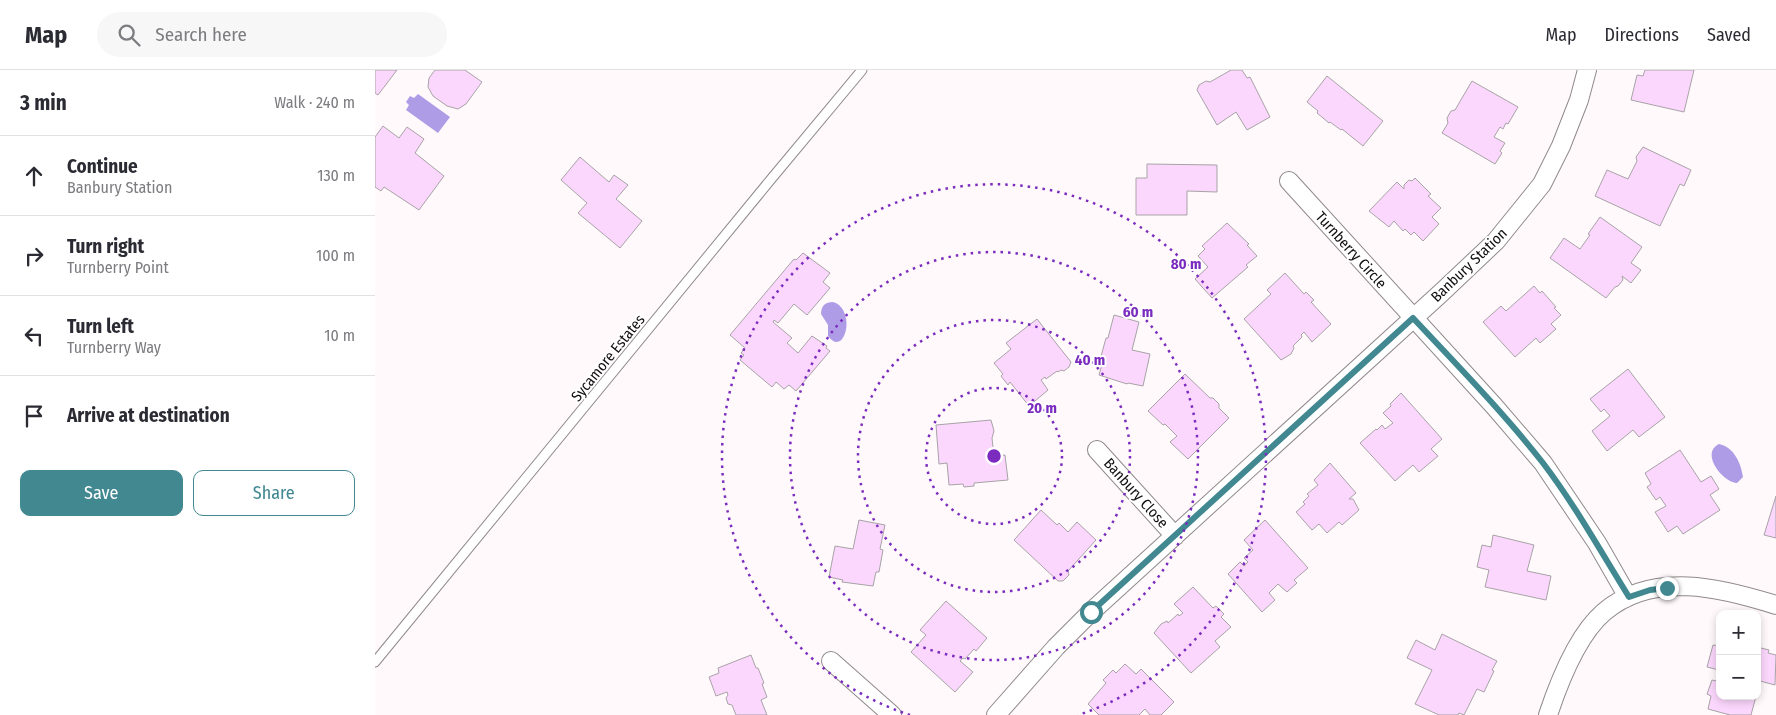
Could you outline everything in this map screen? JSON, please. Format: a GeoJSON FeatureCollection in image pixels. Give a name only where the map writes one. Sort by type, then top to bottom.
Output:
{"type":"FeatureCollection","features":[{"type":"Feature","properties":{"kind":"street","name":"Banbury Station"},"geometry":{"type":"LineString","coordinates":[[997,715],[1069,632],[1496,241],[1542,184],[1561,146],[1579,100],[1587,70]]}},
{"type":"Feature","properties":{"kind":"street","name":"Turnberry Circle"},"geometry":{"type":"LineString","coordinates":[[1289,181],[1543,463],[1597,543],[1629,597]]}},
{"type":"Feature","properties":{"kind":"street","name":"Banbury Close"},"geometry":{"type":"LineString","coordinates":[[1097,450],[1175,536]]}},
{"type":"Feature","properties":{"kind":"street"},"geometry":{"type":"LineString","coordinates":[[1548,715],[1561,677],[1585,635],[1604,612],[1629,597],[1650,590],[1703,587],[1735,593],[1776,605]]}},
{"type":"Feature","properties":{"kind":"street"},"geometry":{"type":"LineString","coordinates":[[831,661],[892,715]]}},
{"type":"Feature","properties":{"kind":"lane","name":"Sycamore Estates"},"geometry":{"type":"LineString","coordinates":[[375,662],[862,70]]}},
{"type":"Feature","properties":{"kind":"shaded area"},"geometry":{"type":"Polygon","coordinates":[[[418,94],[450,117],[438,133],[406,110],[409,105],[406,102],[410,96],[414,98],[418,94]]]}},
{"type":"Feature","properties":{"kind":"shaded area"},"geometry":{"type":"Polygon","coordinates":[[[833,302],[840,306],[845,313],[846,330],[839,341],[834,341],[828,336],[828,325],[821,314],[824,305],[833,302]]]}},
{"type":"Feature","properties":{"kind":"shaded area"},"geometry":{"type":"Polygon","coordinates":[[[1719,444],[1733,452],[1741,466],[1743,477],[1737,483],[1725,478],[1712,460],[1714,448],[1719,444]]]}},
{"type":"Feature","properties":{"kind":"building"},"geometry":{"type":"Polygon","coordinates":[[[375,70],[397,70],[378,95],[375,93],[375,70]]]}},
{"type":"Feature","properties":{"kind":"building"},"geometry":{"type":"Polygon","coordinates":[[[435,70],[465,70],[482,82],[466,104],[458,109],[447,106],[433,96],[428,87],[429,78],[435,70]]]}},
{"type":"Feature","properties":{"kind":"building"},"geometry":{"type":"Polygon","coordinates":[[[1231,70],[1242,70],[1247,78],[1250,77],[1270,117],[1247,130],[1236,112],[1217,125],[1197,90],[1199,85],[1206,81],[1210,82],[1231,70]]]}},
{"type":"Feature","properties":{"kind":"building"},"geometry":{"type":"Polygon","coordinates":[[[1645,70],[1694,70],[1684,112],[1631,100],[1637,75],[1643,76],[1645,70]]]}},
{"type":"Feature","properties":{"kind":"building"},"geometry":{"type":"Polygon","coordinates":[[[1327,76],[1383,121],[1363,146],[1342,129],[1329,123],[1307,102],[1327,76]]]}},
{"type":"Feature","properties":{"kind":"building"},"geometry":{"type":"Polygon","coordinates":[[[1472,81],[1518,107],[1508,124],[1506,123],[1503,129],[1500,127],[1494,137],[1505,143],[1500,151],[1502,153],[1495,164],[1442,133],[1448,123],[1447,118],[1451,111],[1455,110],[1472,81]]]}},
{"type":"Feature","properties":{"kind":"building"},"geometry":{"type":"Polygon","coordinates":[[[383,126],[399,138],[407,127],[424,139],[415,153],[444,176],[419,210],[384,187],[381,191],[375,187],[375,137],[383,126]]]}},
{"type":"Feature","properties":{"kind":"building"},"geometry":{"type":"Polygon","coordinates":[[[1643,147],[1691,170],[1684,186],[1680,184],[1660,226],[1595,196],[1607,170],[1628,179],[1637,161],[1636,157],[1643,147]]]}},
{"type":"Feature","properties":{"kind":"building"},"geometry":{"type":"Polygon","coordinates":[[[580,157],[609,182],[614,175],[628,185],[616,199],[642,221],[620,248],[578,213],[587,203],[561,180],[580,157]]]}},
{"type":"Feature","properties":{"kind":"building"},"geometry":{"type":"Polygon","coordinates":[[[1147,164],[1217,165],[1217,192],[1187,191],[1187,215],[1136,215],[1136,178],[1147,178],[1147,164]]]}},
{"type":"Feature","properties":{"kind":"building"},"geometry":{"type":"Polygon","coordinates":[[[1415,178],[1431,194],[1428,196],[1441,208],[1432,217],[1439,224],[1423,241],[1414,232],[1411,235],[1405,229],[1403,231],[1394,221],[1389,227],[1369,211],[1397,182],[1404,189],[1404,185],[1409,180],[1412,181],[1415,178]]]}},
{"type":"Feature","properties":{"kind":"building"},"geometry":{"type":"Polygon","coordinates":[[[1600,217],[1642,247],[1631,263],[1641,270],[1631,283],[1622,276],[1623,280],[1606,298],[1550,258],[1564,238],[1580,249],[1600,217]]]}},
{"type":"Feature","properties":{"kind":"building"},"geometry":{"type":"Polygon","coordinates":[[[1227,223],[1249,244],[1247,245],[1257,256],[1246,265],[1248,267],[1212,298],[1195,279],[1208,267],[1198,256],[1205,249],[1202,246],[1227,223]]]}},
{"type":"Feature","properties":{"kind":"building"},"geometry":{"type":"Polygon","coordinates":[[[803,253],[830,273],[823,282],[830,288],[807,315],[794,304],[778,323],[774,320],[773,322],[792,338],[787,343],[798,353],[812,336],[827,346],[826,348],[830,351],[796,391],[789,385],[784,389],[776,382],[772,387],[740,360],[744,355],[741,353],[745,348],[730,335],[794,259],[796,260],[803,253]]]}},
{"type":"Feature","properties":{"kind":"building"},"geometry":{"type":"Polygon","coordinates":[[[1285,273],[1304,294],[1306,292],[1314,300],[1311,302],[1331,324],[1312,342],[1304,332],[1301,335],[1302,337],[1293,346],[1291,354],[1281,360],[1244,319],[1271,294],[1267,290],[1285,273]]]}},
{"type":"Feature","properties":{"kind":"building"},"geometry":{"type":"Polygon","coordinates":[[[1534,286],[1540,293],[1542,291],[1561,315],[1551,324],[1556,329],[1540,343],[1536,338],[1515,357],[1483,322],[1501,306],[1506,311],[1534,286]]]}},
{"type":"Feature","properties":{"kind":"building"},"geometry":{"type":"Polygon","coordinates":[[[1114,315],[1139,322],[1132,350],[1150,354],[1143,386],[1127,384],[1099,375],[1103,361],[1100,360],[1114,315]]]}},
{"type":"Feature","properties":{"kind":"building"},"geometry":{"type":"Polygon","coordinates":[[[1037,319],[1071,362],[1064,371],[1057,371],[1046,379],[1045,377],[1041,380],[1048,390],[1029,406],[1010,382],[1008,385],[1001,376],[1003,374],[994,363],[1011,349],[1006,343],[1037,319]]]}},
{"type":"Feature","properties":{"kind":"building"},"geometry":{"type":"Polygon","coordinates":[[[1628,369],[1665,417],[1639,437],[1633,430],[1607,451],[1592,431],[1610,416],[1604,409],[1601,412],[1590,399],[1628,369]]]}},
{"type":"Feature","properties":{"kind":"building"},"geometry":{"type":"Polygon","coordinates":[[[1185,374],[1219,404],[1219,408],[1229,418],[1188,459],[1170,442],[1177,436],[1148,411],[1185,374]]]}},
{"type":"Feature","properties":{"kind":"building"},"geometry":{"type":"Polygon","coordinates":[[[1401,393],[1442,439],[1431,449],[1438,456],[1419,472],[1413,465],[1395,481],[1360,443],[1382,425],[1385,429],[1393,423],[1383,413],[1401,393]]]}},
{"type":"Feature","properties":{"kind":"building"},"geometry":{"type":"Polygon","coordinates":[[[991,420],[994,431],[992,438],[994,456],[1005,455],[1008,480],[974,483],[974,486],[964,487],[963,484],[949,485],[947,463],[939,464],[936,425],[991,420]]]}},
{"type":"Feature","properties":{"kind":"building"},"geometry":{"type":"Polygon","coordinates":[[[1680,450],[1701,482],[1711,476],[1719,489],[1710,495],[1720,510],[1683,534],[1677,526],[1668,532],[1655,512],[1666,506],[1660,497],[1656,500],[1647,487],[1651,484],[1645,473],[1680,450]]]}},
{"type":"Feature","properties":{"kind":"building"},"geometry":{"type":"Polygon","coordinates":[[[1330,463],[1356,493],[1349,499],[1353,499],[1359,510],[1342,525],[1339,522],[1327,533],[1319,524],[1312,530],[1296,512],[1305,504],[1303,502],[1309,496],[1307,494],[1318,485],[1314,480],[1330,463]]]}},
{"type":"Feature","properties":{"kind":"building"},"geometry":{"type":"Polygon","coordinates":[[[1776,496],[1776,538],[1764,535],[1776,496]]]}},
{"type":"Feature","properties":{"kind":"building"},"geometry":{"type":"Polygon","coordinates":[[[1041,510],[1057,525],[1059,523],[1068,532],[1077,522],[1096,540],[1068,571],[1069,575],[1063,581],[1058,581],[1014,540],[1041,510]]]}},
{"type":"Feature","properties":{"kind":"building"},"geometry":{"type":"Polygon","coordinates":[[[859,520],[885,525],[880,549],[883,550],[879,572],[876,572],[873,586],[842,582],[843,580],[829,577],[835,546],[853,549],[859,520]]]}},
{"type":"Feature","properties":{"kind":"building"},"geometry":{"type":"Polygon","coordinates":[[[1265,520],[1308,568],[1294,580],[1297,583],[1287,592],[1278,584],[1269,593],[1275,600],[1262,612],[1228,574],[1240,562],[1244,566],[1248,562],[1244,558],[1253,550],[1244,540],[1265,520]]]}},
{"type":"Feature","properties":{"kind":"building"},"geometry":{"type":"Polygon","coordinates":[[[1493,535],[1534,545],[1527,571],[1551,576],[1546,600],[1485,587],[1489,570],[1477,567],[1482,545],[1491,547],[1493,535]]]}},
{"type":"Feature","properties":{"kind":"building"},"geometry":{"type":"Polygon","coordinates":[[[1193,587],[1213,608],[1216,606],[1224,614],[1221,617],[1231,627],[1215,641],[1220,647],[1191,673],[1154,633],[1161,624],[1167,621],[1168,623],[1178,614],[1179,616],[1183,613],[1174,604],[1193,587]]]}},
{"type":"Feature","properties":{"kind":"building"},"geometry":{"type":"Polygon","coordinates":[[[946,601],[987,638],[976,651],[974,649],[965,659],[963,658],[960,661],[973,672],[955,692],[911,652],[926,635],[920,630],[946,601]]]}},
{"type":"Feature","properties":{"kind":"building"},"geometry":{"type":"Polygon","coordinates":[[[1442,634],[1497,661],[1484,692],[1477,689],[1464,715],[1459,713],[1458,715],[1439,715],[1415,704],[1432,670],[1407,658],[1416,640],[1435,650],[1442,634]]]}},
{"type":"Feature","properties":{"kind":"building"},"geometry":{"type":"Polygon","coordinates":[[[1713,645],[1716,645],[1716,669],[1707,667],[1713,645]]]}},
{"type":"Feature","properties":{"kind":"building"},"geometry":{"type":"Polygon","coordinates":[[[1761,648],[1769,650],[1768,653],[1776,655],[1775,685],[1761,681],[1761,648]]]}},
{"type":"Feature","properties":{"kind":"building"},"geometry":{"type":"Polygon","coordinates":[[[751,655],[764,683],[762,684],[767,697],[761,700],[767,715],[736,715],[732,705],[728,704],[727,692],[716,696],[709,677],[719,673],[718,668],[751,655]]]}},
{"type":"Feature","properties":{"kind":"building"},"geometry":{"type":"Polygon","coordinates":[[[1125,664],[1136,674],[1141,669],[1174,702],[1161,715],[1150,715],[1145,709],[1139,715],[1099,715],[1088,704],[1106,683],[1103,680],[1113,670],[1116,673],[1125,664]]]}},
{"type":"Feature","properties":{"kind":"building"},"geometry":{"type":"Polygon","coordinates":[[[1712,680],[1716,681],[1716,700],[1755,700],[1751,715],[1730,715],[1708,709],[1711,696],[1707,694],[1712,680]]]}},
{"type":"Feature","properties":{"kind":"route"},"geometry":{"type":"LineString","coordinates":[[1091,612],[1413,318],[1543,463],[1597,543],[1629,597],[1650,590],[1667,588]]}}]}
